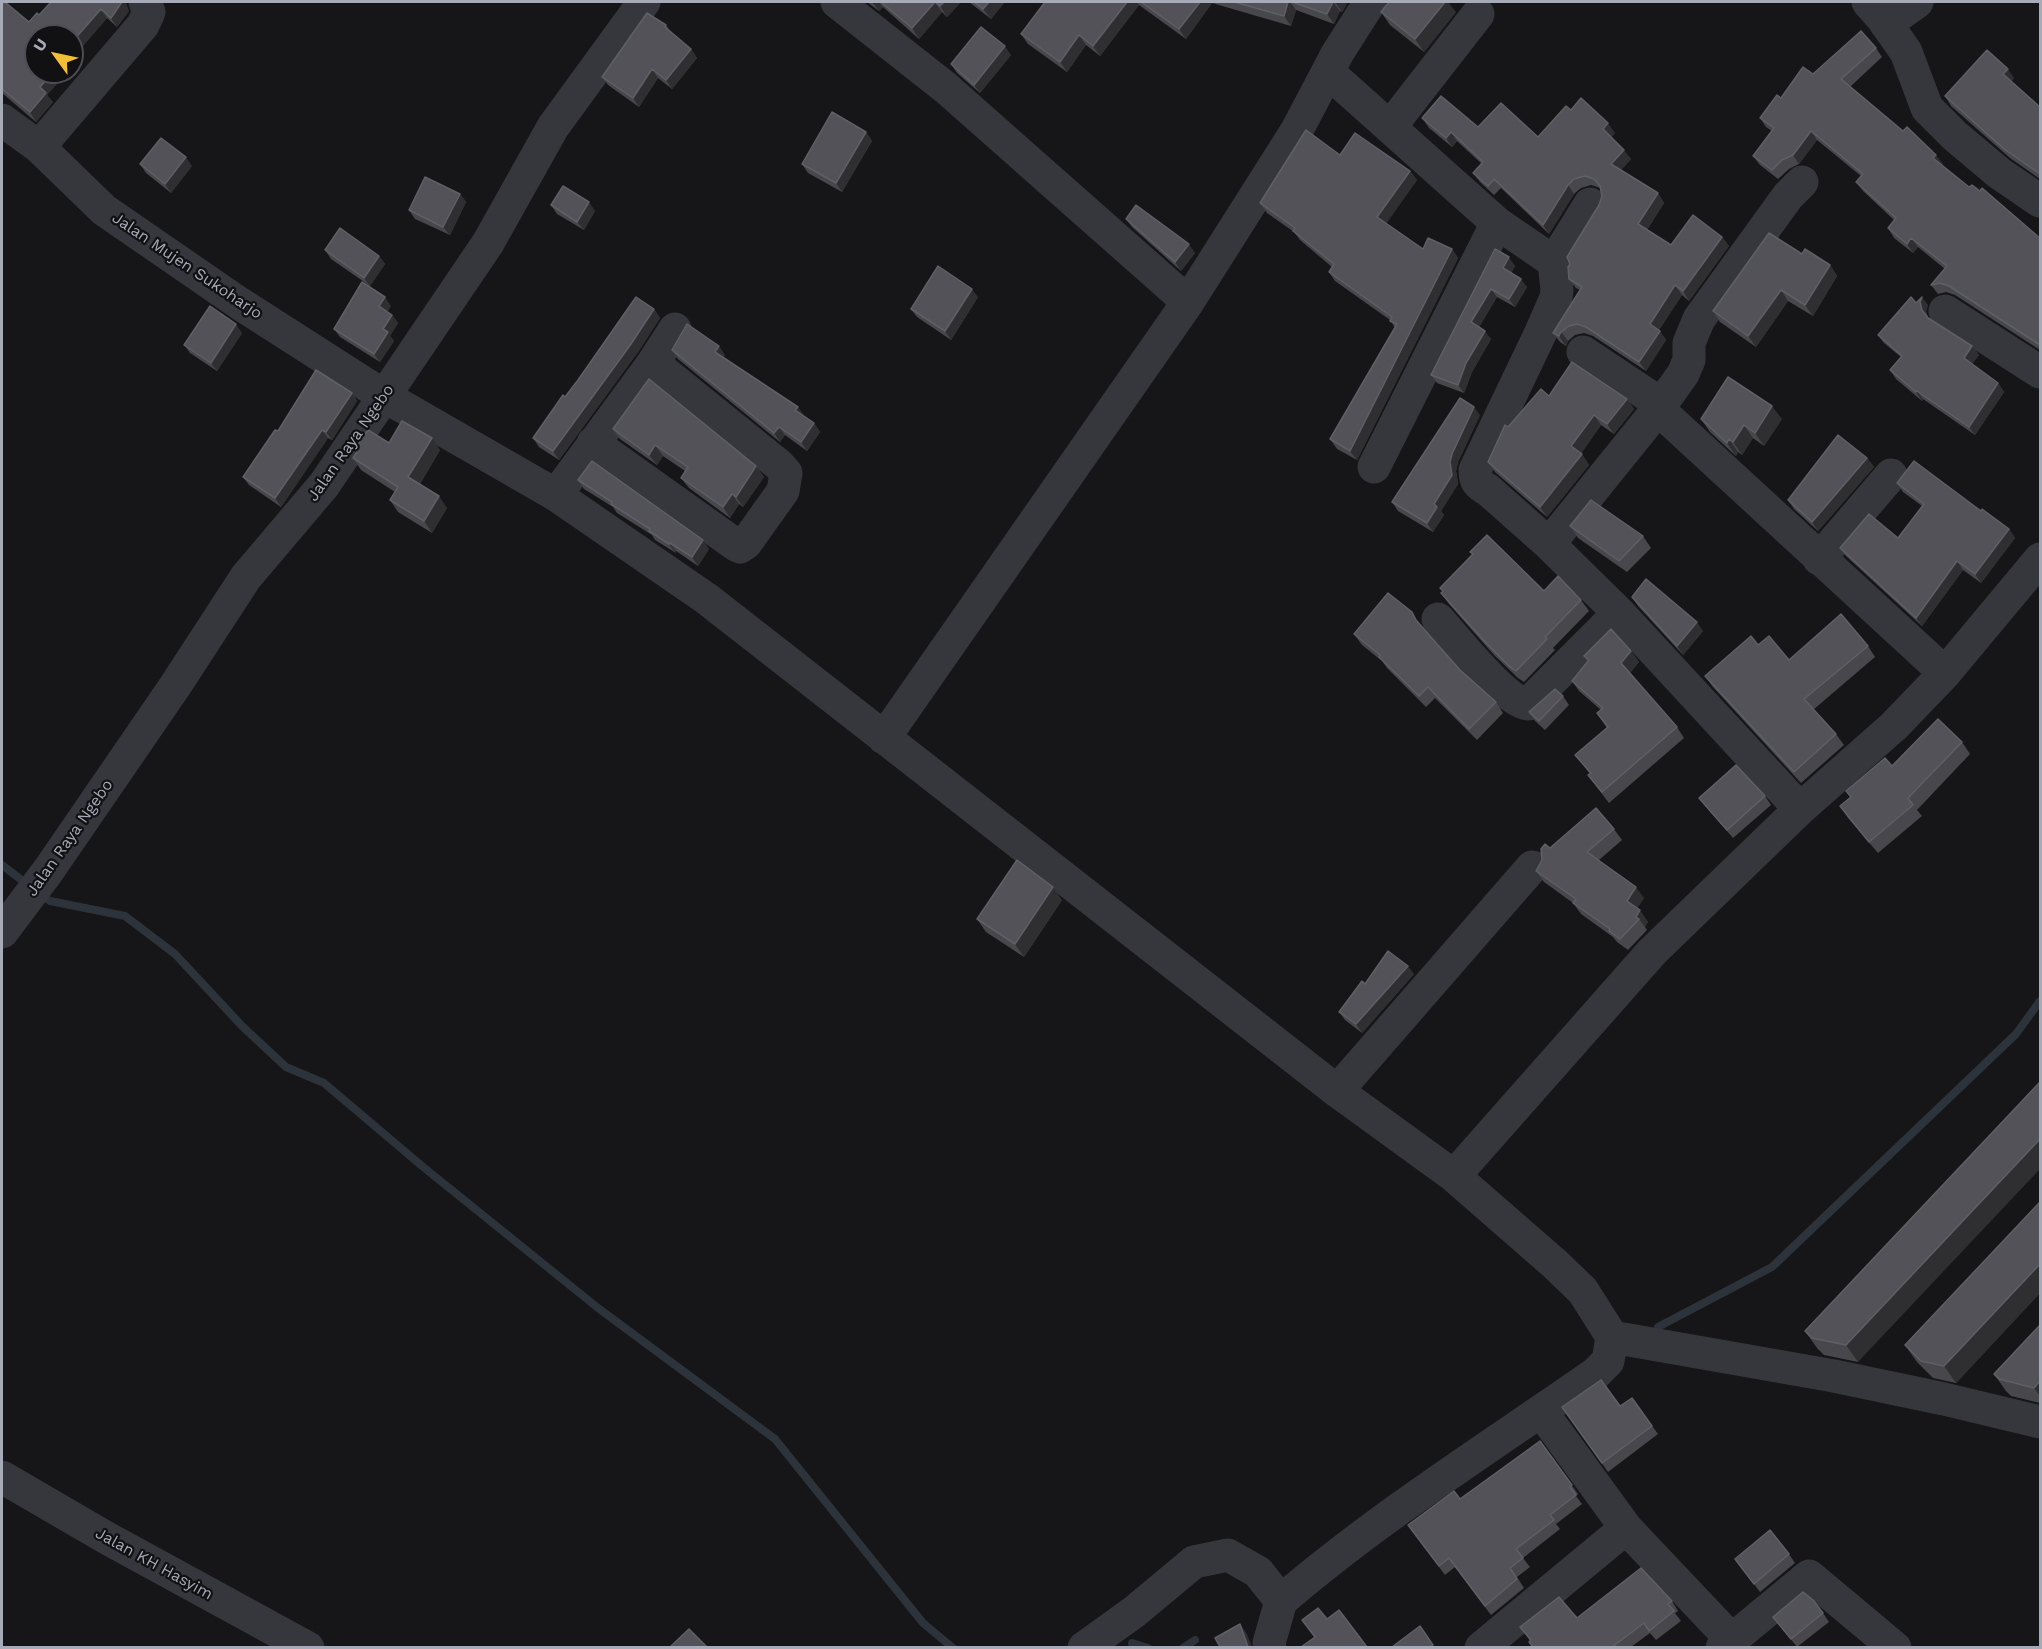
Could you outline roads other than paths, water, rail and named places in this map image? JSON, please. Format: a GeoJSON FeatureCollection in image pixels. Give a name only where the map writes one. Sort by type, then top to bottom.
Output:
{"type":"FeatureCollection","features":[{"type":"Feature","properties":{"kind":"street","name":"Jalan Raya Ngebo"},"geometry":{"type":"LineString","coordinates":[[11,920],[48,871],[175,686],[246,577],[324,485],[488,243],[553,127],[644,2]]}},
{"type":"Feature","properties":{"kind":"street"},"geometry":{"type":"LineString","coordinates":[[837,2],[945,88],[1188,302]]}},
{"type":"Feature","properties":{"kind":"street"},"geometry":{"type":"LineString","coordinates":[[884,738],[1188,302],[1297,130],[1328,72],[1370,2]]}},
{"type":"Feature","properties":{"kind":"street"},"geometry":{"type":"LineString","coordinates":[[1917,2],[1877,13],[1906,52],[1927,108],[1955,136],[1999,173],[2040,201]]}},
{"type":"Feature","properties":{"kind":"street"},"geometry":{"type":"LineString","coordinates":[[39,147],[143,25],[151,5]]}},
{"type":"Feature","properties":{"kind":"street"},"geometry":{"type":"LineString","coordinates":[[1390,127],[1478,14]]}},
{"type":"Feature","properties":{"kind":"street"},"geometry":{"type":"LineString","coordinates":[[1328,72],[1497,223],[1554,261]]}},
{"type":"Feature","properties":{"kind":"street","name":"Jalan Mujen Sukoharjo"},"geometry":{"type":"LineString","coordinates":[[2,120],[39,147],[104,210],[239,303],[384,396],[556,495],[707,599],[1337,1091],[1454,1176],[1556,1264],[1582,1291],[1612,1337]]}},
{"type":"Feature","properties":{"kind":"street"},"geometry":{"type":"LineString","coordinates":[[1549,544],[1683,374],[1689,360],[1689,343],[1699,319],[1788,196],[1802,182]]}},
{"type":"Feature","properties":{"kind":"street"},"geometry":{"type":"LineString","coordinates":[[1590,204],[1554,261],[1556,298],[1475,470],[1475,479],[1549,544],[1618,613],[1800,809]]}},
{"type":"Feature","properties":{"kind":"street"},"geometry":{"type":"LineString","coordinates":[[1374,467],[1497,223]]}},
{"type":"Feature","properties":{"kind":"street"},"geometry":{"type":"LineString","coordinates":[[1945,311],[2040,372]]}},
{"type":"Feature","properties":{"kind":"street"},"geometry":{"type":"LineString","coordinates":[[556,495],[675,329]]}},
{"type":"Feature","properties":{"kind":"street"},"geometry":{"type":"LineString","coordinates":[[1583,352],[1659,406],[1819,559],[1945,673]]}},
{"type":"Feature","properties":{"kind":"street"},"geometry":{"type":"LineString","coordinates":[[594,443],[738,546],[746,543],[783,491],[786,473],[652,363]]}},
{"type":"Feature","properties":{"kind":"street"},"geometry":{"type":"LineString","coordinates":[[1819,559],[1892,475]]}},
{"type":"Feature","properties":{"kind":"street"},"geometry":{"type":"LineString","coordinates":[[1454,1176],[1652,952],[1800,809],[1894,726],[1945,673],[2040,559]]}},
{"type":"Feature","properties":{"kind":"street"},"geometry":{"type":"LineString","coordinates":[[1438,619],[1490,677],[1517,700],[1528,704],[1618,613]]}},
{"type":"Feature","properties":{"kind":"street"},"geometry":{"type":"LineString","coordinates":[[1337,1091],[1532,867]]}},
{"type":"Feature","properties":{"kind":"street"},"geometry":{"type":"LineString","coordinates":[[1270,1647],[1269,1642],[1281,1601],[1426,1488],[1596,1373],[1608,1361],[1612,1337],[1834,1376],[2040,1422]]}},
{"type":"Feature","properties":{"kind":"street"},"geometry":{"type":"LineString","coordinates":[[1541,1411],[1626,1528],[1727,1643],[1809,1576],[1895,1647]]}},
{"type":"Feature","properties":{"kind":"street","name":"Jalan KH Hasyim"},"geometry":{"type":"LineString","coordinates":[[2,1477],[105,1537],[308,1647]]}},
{"type":"Feature","properties":{"kind":"street"},"geometry":{"type":"LineString","coordinates":[[1481,1647],[1516,1636],[1626,1528]]}},
{"type":"Feature","properties":{"kind":"street"},"geometry":{"type":"LineString","coordinates":[[1089,1646],[1194,1562],[1228,1555],[1258,1572],[1281,1601]]}},
{"type":"Feature","properties":{"kind":"waterway"},"geometry":{"type":"LineString","coordinates":[[2,865],[28,885]]}},
{"type":"Feature","properties":{"kind":"waterway"},"geometry":{"type":"LineString","coordinates":[[40,894],[50,901],[125,916],[175,954],[242,1026],[286,1067],[324,1083],[422,1166],[598,1308],[775,1439],[923,1623],[953,1648]]}},
{"type":"Feature","properties":{"kind":"waterway"},"geometry":{"type":"LineString","coordinates":[[1658,1327],[1772,1267],[2016,1034],[2040,1001]]}},
{"type":"Feature","properties":{"kind":"waterway"},"geometry":{"type":"LineString","coordinates":[[1183,1648],[1195,1640]]}},
{"type":"Feature","properties":{"kind":"waterway"},"geometry":{"type":"LineString","coordinates":[[1132,1643],[1148,1648]]}}]}
